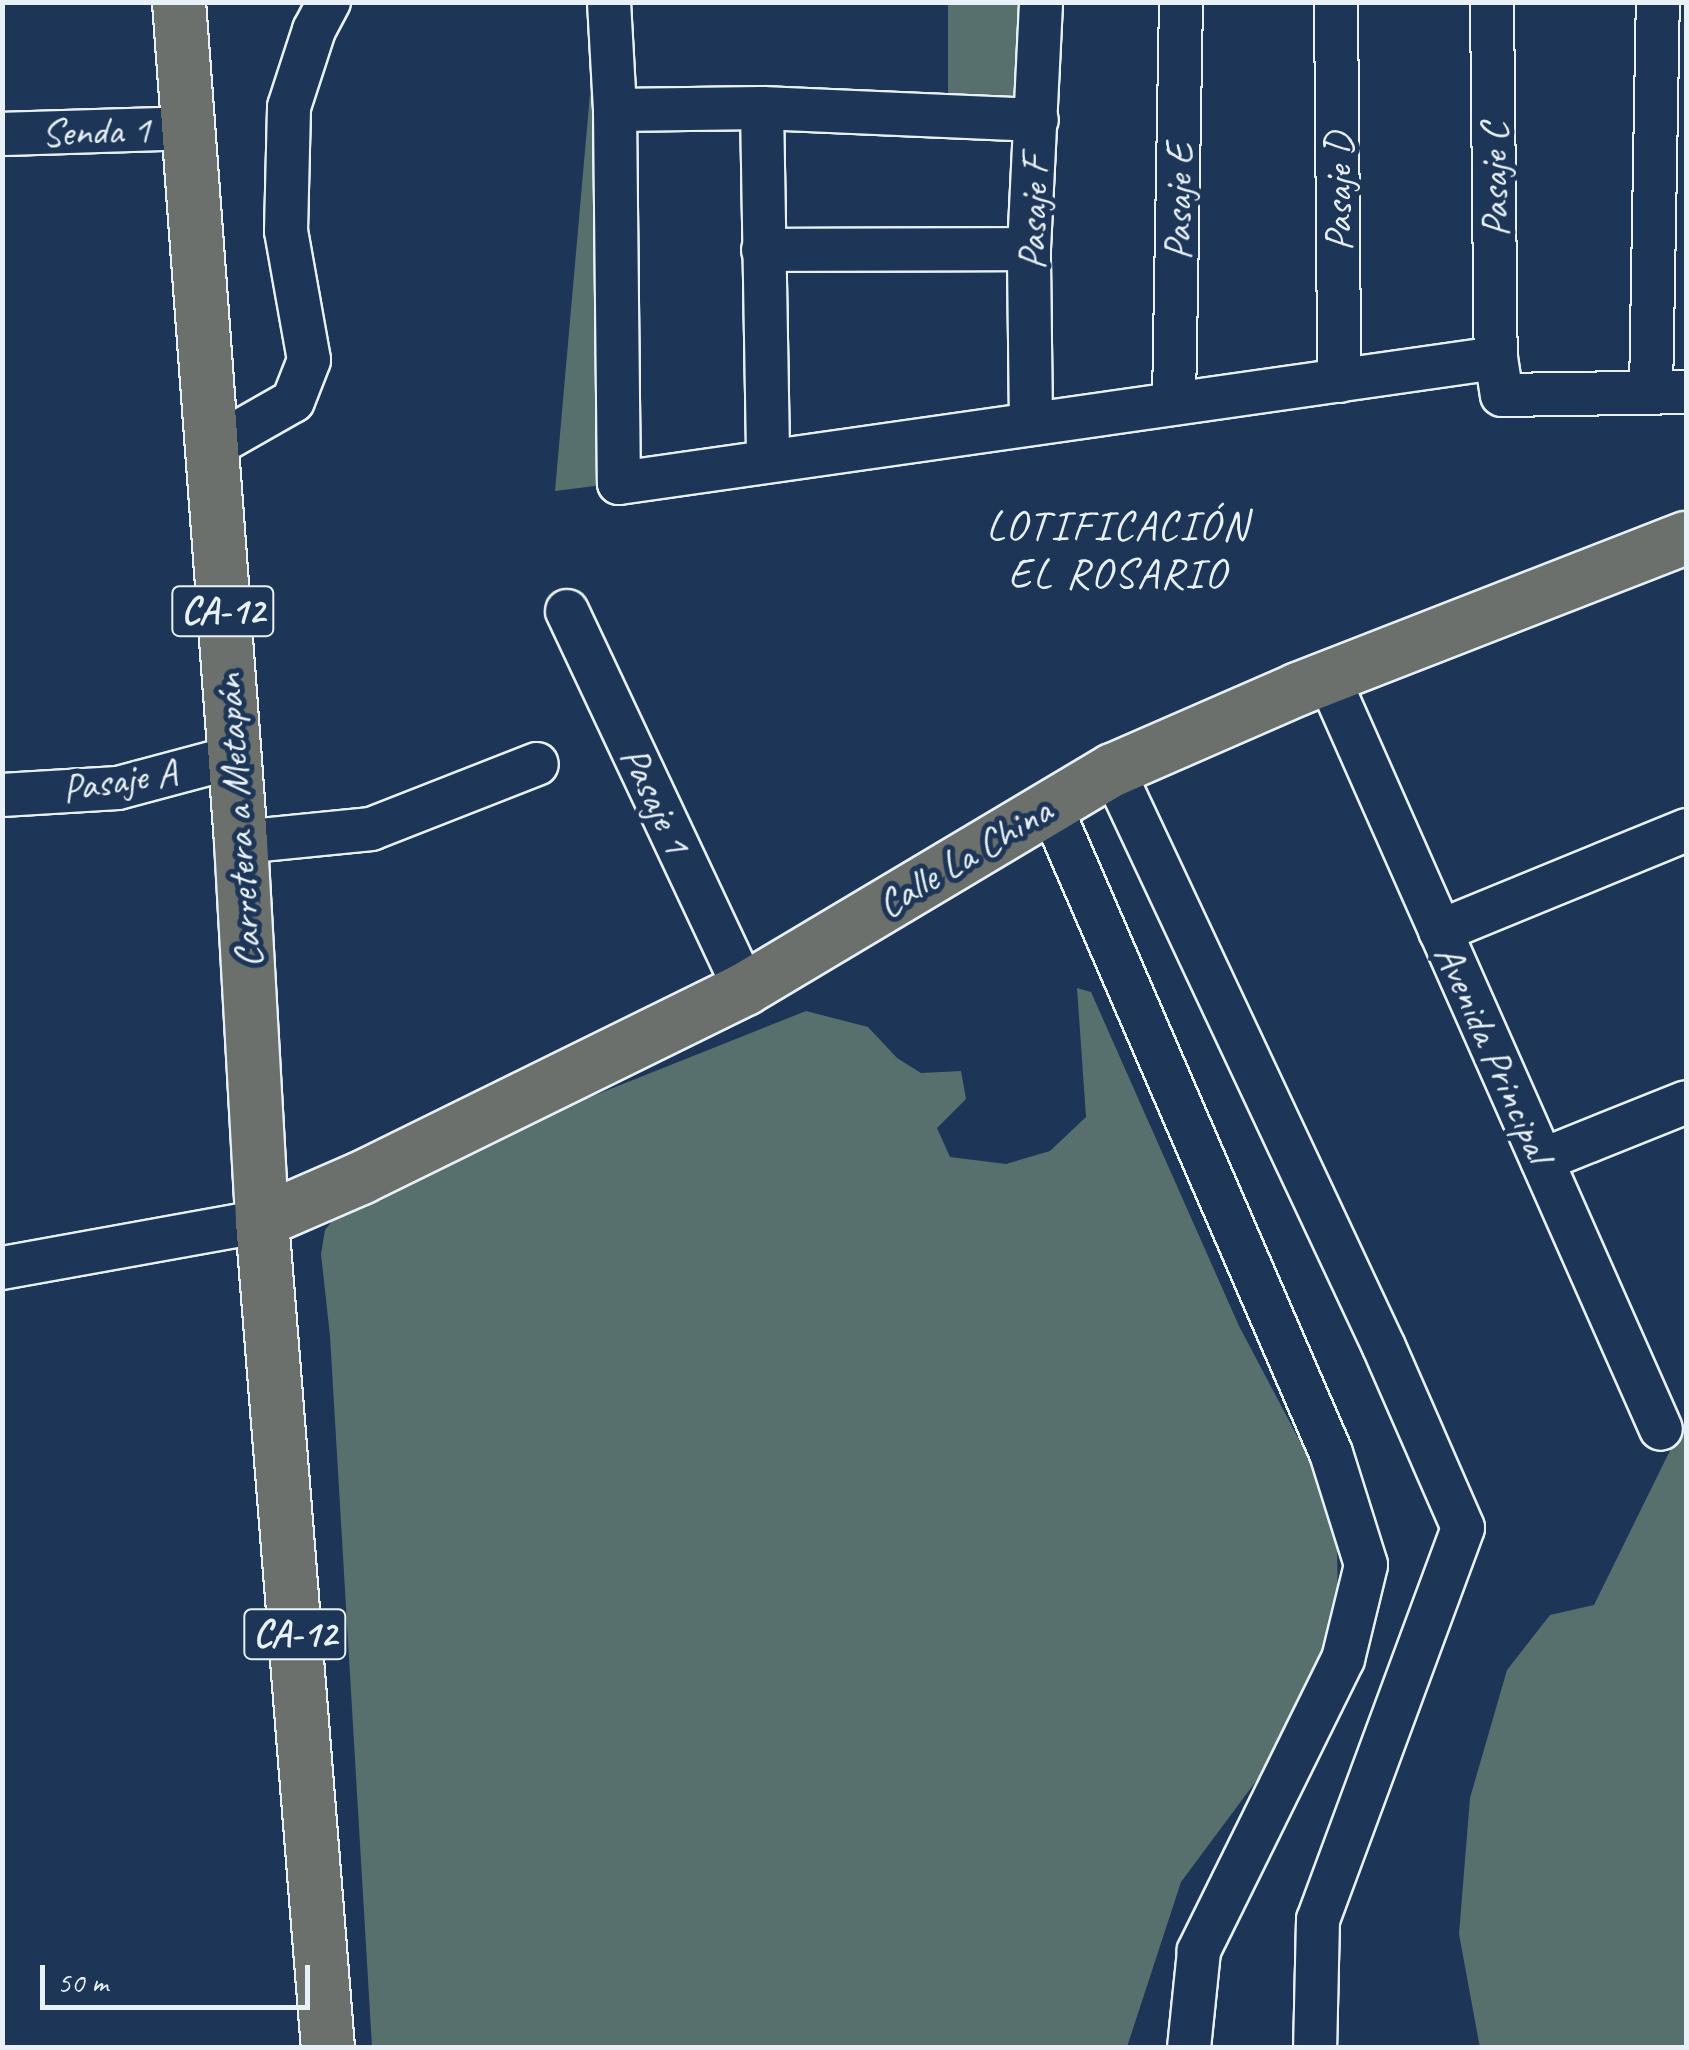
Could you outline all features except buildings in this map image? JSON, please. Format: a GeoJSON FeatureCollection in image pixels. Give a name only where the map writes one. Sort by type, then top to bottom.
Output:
{"type":"FeatureCollection","features":[{"type":"Feature","properties":{"kind":"main road","name":"Carretera a Metapán"},"geometry":{"type":"LineString","coordinates":[[179,2],[241,842],[262,1221]]}},
{"type":"Feature","properties":{"kind":"main road","name":"Calle La China"},"geometry":{"type":"LineString","coordinates":[[262,1221],[361,1178],[745,989],[1113,770],[1328,678],[1686,538]]}},
{"type":"Feature","properties":{"kind":"main road","name":"CA-12"},"geometry":{"type":"LineString","coordinates":[[262,1221],[328,2048]]}},
{"type":"Feature","properties":{"kind":"street"},"geometry":{"type":"LineString","coordinates":[[212,447],[293,401],[308,360],[286,231],[289,106],[314,30],[329,2]]}},
{"type":"Feature","properties":{"kind":"street"},"geometry":{"type":"LineString","coordinates":[[609,2],[616,110],[619,482],[1496,358],[1502,395],[1669,392],[1658,2]]}},
{"type":"Feature","properties":{"kind":"street","name":"Pasaje F"},"geometry":{"type":"LineString","coordinates":[[1031,423],[1030,249],[1041,2]]}},
{"type":"Feature","properties":{"kind":"street","name":"Pasaje E"},"geometry":{"type":"LineString","coordinates":[[1174,402],[1181,2]]}},
{"type":"Feature","properties":{"kind":"street","name":"Pasaje D"},"geometry":{"type":"LineString","coordinates":[[1336,2],[1339,381]]}},
{"type":"Feature","properties":{"kind":"street","name":"Pasaje C"},"geometry":{"type":"LineString","coordinates":[[1492,2],[1496,358]]}},
{"type":"Feature","properties":{"kind":"street"},"geometry":{"type":"LineString","coordinates":[[616,110],[762,108],[1036,120]]}},
{"type":"Feature","properties":{"kind":"street"},"geometry":{"type":"LineString","coordinates":[[762,108],[768,461]]}},
{"type":"Feature","properties":{"kind":"street","name":"Senda 1"},"geometry":{"type":"LineString","coordinates":[[2,134],[189,128]]}},
{"type":"Feature","properties":{"kind":"street"},"geometry":{"type":"LineString","coordinates":[[763,250],[1030,249]]}},
{"type":"Feature","properties":{"kind":"street","name":"Pasaje 1"},"geometry":{"type":"LineString","coordinates":[[568,611],[745,989]]}},
{"type":"Feature","properties":{"kind":"street","name":"Avenida Principal"},"geometry":{"type":"LineString","coordinates":[[1328,678],[1661,1429]]}},
{"type":"Feature","properties":{"kind":"street","name":"Pasaje A"},"geometry":{"type":"LineString","coordinates":[[2,795],[118,788],[234,757]]}},
{"type":"Feature","properties":{"kind":"street"},"geometry":{"type":"LineString","coordinates":[[241,842],[371,829],[537,764]]}},
{"type":"Feature","properties":{"kind":"street"},"geometry":{"type":"LineString","coordinates":[[1113,770],[1376,1329],[1463,1528],[1318,1920],[1315,2048]]}},
{"type":"Feature","properties":{"kind":"street"},"geometry":{"type":"LineString","coordinates":[[1050,805],[1331,1453],[1366,1565],[1343,1659],[1199,1951],[1188,2048]]}},
{"type":"Feature","properties":{"kind":"street"},"geometry":{"type":"LineString","coordinates":[[1440,930],[1686,830]]}},
{"type":"Feature","properties":{"kind":"street"},"geometry":{"type":"LineString","coordinates":[[1542,1160],[1686,1102]]}},
{"type":"Feature","properties":{"kind":"street"},"geometry":{"type":"LineString","coordinates":[[2,1268],[262,1221]]}},
{"type":"Feature","properties":{"kind":"green space"},"geometry":{"type":"Polygon","coordinates":[[[598,3],[619,483],[555,491],[598,3]]]}},
{"type":"Feature","properties":{"kind":"green space"},"geometry":{"type":"Polygon","coordinates":[[[948,3],[1041,3],[1041,116],[948,116],[948,3]]]}},
{"type":"Feature","properties":{"kind":"green space"},"geometry":{"type":"Polygon","coordinates":[[[1077,988],[1091,992],[1239,1326],[1323,1485],[1337,1544],[1338,1612],[1306,1695],[1265,1769],[1181,1882],[1127,2047],[372,2047],[330,1336],[321,1254],[325,1230],[340,1211],[530,1121],[806,1011],[868,1027],[897,1058],[921,1073],[961,1071],[966,1099],[937,1128],[950,1157],[1006,1164],[1050,1151],[1086,1117],[1077,988]]]}},
{"type":"Feature","properties":{"kind":"green space"},"geometry":{"type":"Polygon","coordinates":[[[1686,1418],[1686,2047],[1480,2048],[1459,1934],[1470,1798],[1507,1670],[1550,1615],[1594,1605],[1686,1418]]]}},
{"type":"Feature","properties":{"kind":"district","name":"LOTIFICACIÓN EL ROSARIO"},"geometry":{"type":"Point","coordinates":[1118,550]}}]}
